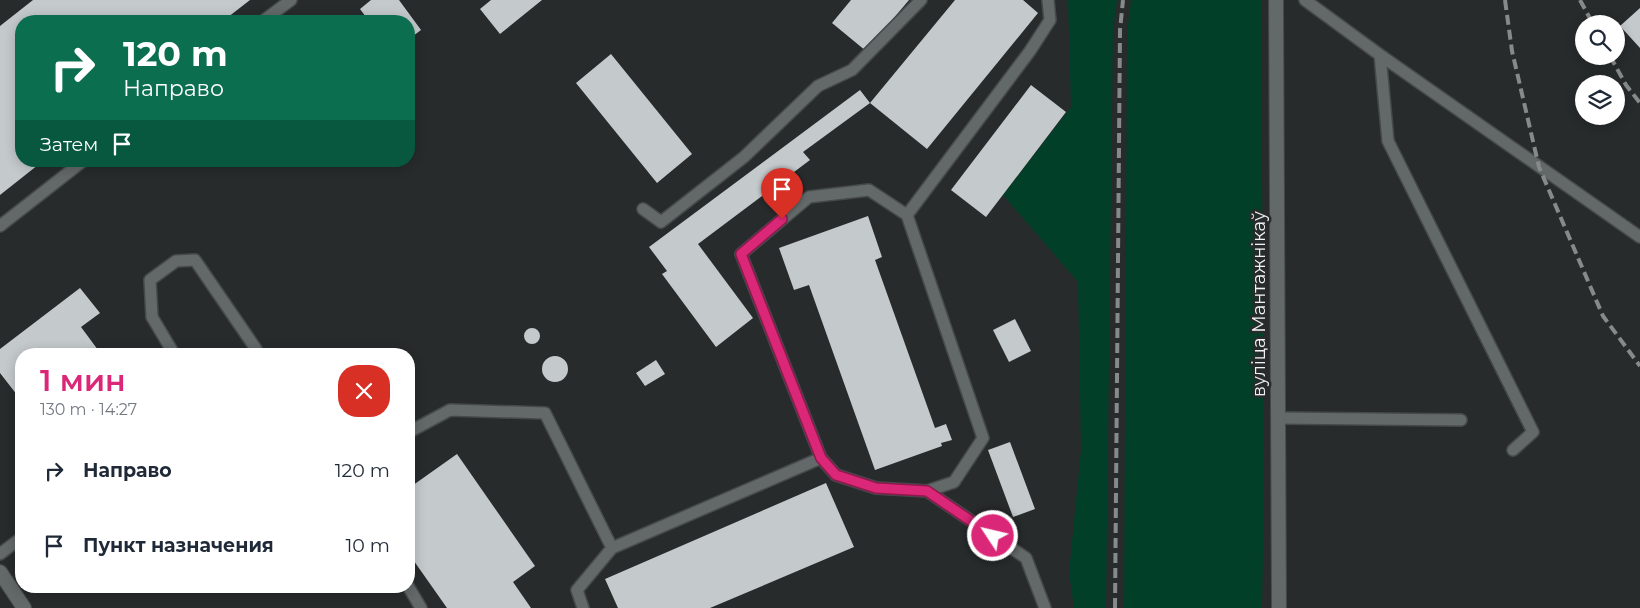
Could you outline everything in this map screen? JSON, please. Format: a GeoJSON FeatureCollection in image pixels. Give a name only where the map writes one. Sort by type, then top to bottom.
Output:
{"type":"FeatureCollection","features":[{"type":"Feature","properties":{"kind":"main road","name":"вуліца Мантажнікаў"},"geometry":{"type":"LineString","coordinates":[[1276,0],[1279,608]]}},
{"type":"Feature","properties":{"kind":"main road"},"geometry":{"type":"LineString","coordinates":[[0,572],[24,608]]}},
{"type":"Feature","properties":{"kind":"lane"},"geometry":{"type":"LineString","coordinates":[[271,15],[291,0]]}},
{"type":"Feature","properties":{"kind":"lane"},"geometry":{"type":"LineString","coordinates":[[643,209],[661,222],[744,157],[818,86],[852,70],[921,0]]}},
{"type":"Feature","properties":{"kind":"lane"},"geometry":{"type":"LineString","coordinates":[[907,215],[1030,51],[1050,20],[1048,0]]}},
{"type":"Feature","properties":{"kind":"lane"},"geometry":{"type":"LineString","coordinates":[[1304,0],[1640,237]]}},
{"type":"Feature","properties":{"kind":"lane"},"geometry":{"type":"LineString","coordinates":[[1380,55],[1388,140],[1533,432],[1513,450]]}},
{"type":"Feature","properties":{"kind":"lane"},"geometry":{"type":"LineString","coordinates":[[0,226],[75,167]]}},
{"type":"Feature","properties":{"kind":"lane"},"geometry":{"type":"LineString","coordinates":[[869,190],[907,215],[984,438],[954,482],[927,491],[876,488],[836,475],[821,458],[741,254],[809,196],[869,190]]}},
{"type":"Feature","properties":{"kind":"lane"},"geometry":{"type":"LineString","coordinates":[[170,348],[152,317],[150,280],[176,261],[194,260],[255,348]]}},
{"type":"Feature","properties":{"kind":"lane"},"geometry":{"type":"LineString","coordinates":[[415,429],[450,410],[546,413],[612,548]]}},
{"type":"Feature","properties":{"kind":"lane"},"geometry":{"type":"LineString","coordinates":[[1279,418],[1460,420]]}},
{"type":"Feature","properties":{"kind":"lane"},"geometry":{"type":"LineString","coordinates":[[583,608],[577,590],[612,548],[821,458]]}},
{"type":"Feature","properties":{"kind":"lane"},"geometry":{"type":"LineString","coordinates":[[927,491],[1026,558],[1045,608]]}},
{"type":"Feature","properties":{"kind":"lane"},"geometry":{"type":"LineString","coordinates":[[0,554],[15,543]]}},
{"type":"Feature","properties":{"kind":"lane"},"geometry":{"type":"LineString","coordinates":[[412,593],[421,608]]}},
{"type":"Feature","properties":{"kind":"green space"},"geometry":{"type":"Polygon","coordinates":[[[1068,0],[1117,0],[1113,30],[1106,608],[1074,608],[1069,573],[1081,450],[1078,282],[1003,195],[1071,107],[1068,0]]]}},
{"type":"Feature","properties":{"kind":"green space"},"geometry":{"type":"Polygon","coordinates":[[[1131,0],[1261,0],[1264,497],[1262,608],[1124,608],[1127,32],[1131,0]]]}},
{"type":"Feature","properties":{"kind":"building"},"geometry":{"type":"Polygon","coordinates":[[[33,0],[250,0],[231,15],[15,15],[15,167],[35,167],[0,195],[0,26],[33,0]]]}},
{"type":"Feature","properties":{"kind":"building"},"geometry":{"type":"Polygon","coordinates":[[[371,0],[399,0],[410,15],[364,15],[360,9],[371,0]]]}},
{"type":"Feature","properties":{"kind":"building"},"geometry":{"type":"Polygon","coordinates":[[[491,0],[542,0],[500,34],[480,9],[491,0]]]}},
{"type":"Feature","properties":{"kind":"building"},"geometry":{"type":"Polygon","coordinates":[[[851,0],[909,0],[866,51],[832,23],[851,0]]]}},
{"type":"Feature","properties":{"kind":"building"},"geometry":{"type":"Polygon","coordinates":[[[955,0],[1023,0],[1038,13],[927,149],[870,103],[955,0]]]}},
{"type":"Feature","properties":{"kind":"building"},"geometry":{"type":"Polygon","coordinates":[[[1640,8],[1640,48],[1625,32],[1625,22],[1640,8]]]}},
{"type":"Feature","properties":{"kind":"building"},"geometry":{"type":"Polygon","coordinates":[[[415,22],[421,30],[415,34],[415,22]]]}},
{"type":"Feature","properties":{"kind":"building"},"geometry":{"type":"Polygon","coordinates":[[[611,54],[692,154],[657,183],[576,83],[611,54]]]}},
{"type":"Feature","properties":{"kind":"building"},"geometry":{"type":"Polygon","coordinates":[[[1031,85],[1066,112],[986,217],[951,190],[1031,85]]]}},
{"type":"Feature","properties":{"kind":"building"},"geometry":{"type":"Polygon","coordinates":[[[860,90],[870,103],[803,152],[810,160],[698,244],[753,318],[716,347],[662,274],[667,271],[649,247],[860,90]]]}},
{"type":"Feature","properties":{"kind":"building"},"geometry":{"type":"Polygon","coordinates":[[[868,216],[882,257],[875,260],[935,428],[946,424],[952,440],[941,443],[942,446],[875,470],[809,285],[794,290],[779,248],[868,216]]]}},
{"type":"Feature","properties":{"kind":"building"},"geometry":{"type":"Polygon","coordinates":[[[80,288],[100,313],[81,327],[97,348],[15,348],[15,392],[0,373],[0,349],[80,288]]]}},
{"type":"Feature","properties":{"kind":"building"},"geometry":{"type":"Polygon","coordinates":[[[1015,319],[1031,351],[1009,362],[993,330],[1015,319]]]}},
{"type":"Feature","properties":{"kind":"building"},"geometry":{"type":"Polygon","coordinates":[[[532,328],[540,336],[532,344],[524,336],[532,328]]]}},
{"type":"Feature","properties":{"kind":"building"},"geometry":{"type":"Polygon","coordinates":[[[555,356],[564,360],[568,369],[564,378],[555,382],[546,378],[542,369],[546,360],[555,356]]]}},
{"type":"Feature","properties":{"kind":"building"},"geometry":{"type":"Polygon","coordinates":[[[656,360],[665,374],[645,386],[636,373],[656,360]]]}},
{"type":"Feature","properties":{"kind":"building"},"geometry":{"type":"Polygon","coordinates":[[[1010,442],[1035,509],[1013,517],[988,450],[1010,442]]]}},
{"type":"Feature","properties":{"kind":"building"},"geometry":{"type":"Polygon","coordinates":[[[457,454],[535,566],[513,582],[531,608],[447,608],[415,563],[415,484],[457,454]]]}},
{"type":"Feature","properties":{"kind":"building"},"geometry":{"type":"Polygon","coordinates":[[[826,483],[854,547],[710,608],[618,608],[605,579],[826,483]]]}},
{"type":"Feature","properties":{"kind":"railway"},"geometry":{"type":"LineString","coordinates":[[1115,608],[1120,30],[1123,0]]}},
{"type":"Feature","properties":{"kind":"railway"},"geometry":{"type":"LineString","coordinates":[[1505,0],[1512,51],[1539,167],[1603,316],[1640,366]]}},
{"type":"Feature","properties":{"kind":"railway"},"geometry":{"type":"LineString","coordinates":[[1580,0],[1588,15]]}},
{"type":"Feature","properties":{"kind":"railway"},"geometry":{"type":"LineString","coordinates":[[1615,65],[1626,85],[1640,103]]}},
{"type":"Feature","properties":{"kind":"route"},"geometry":{"type":"LineString","coordinates":[[782,219],[741,254],[821,458],[836,475],[876,488],[927,491],[993,536]]}}]}
